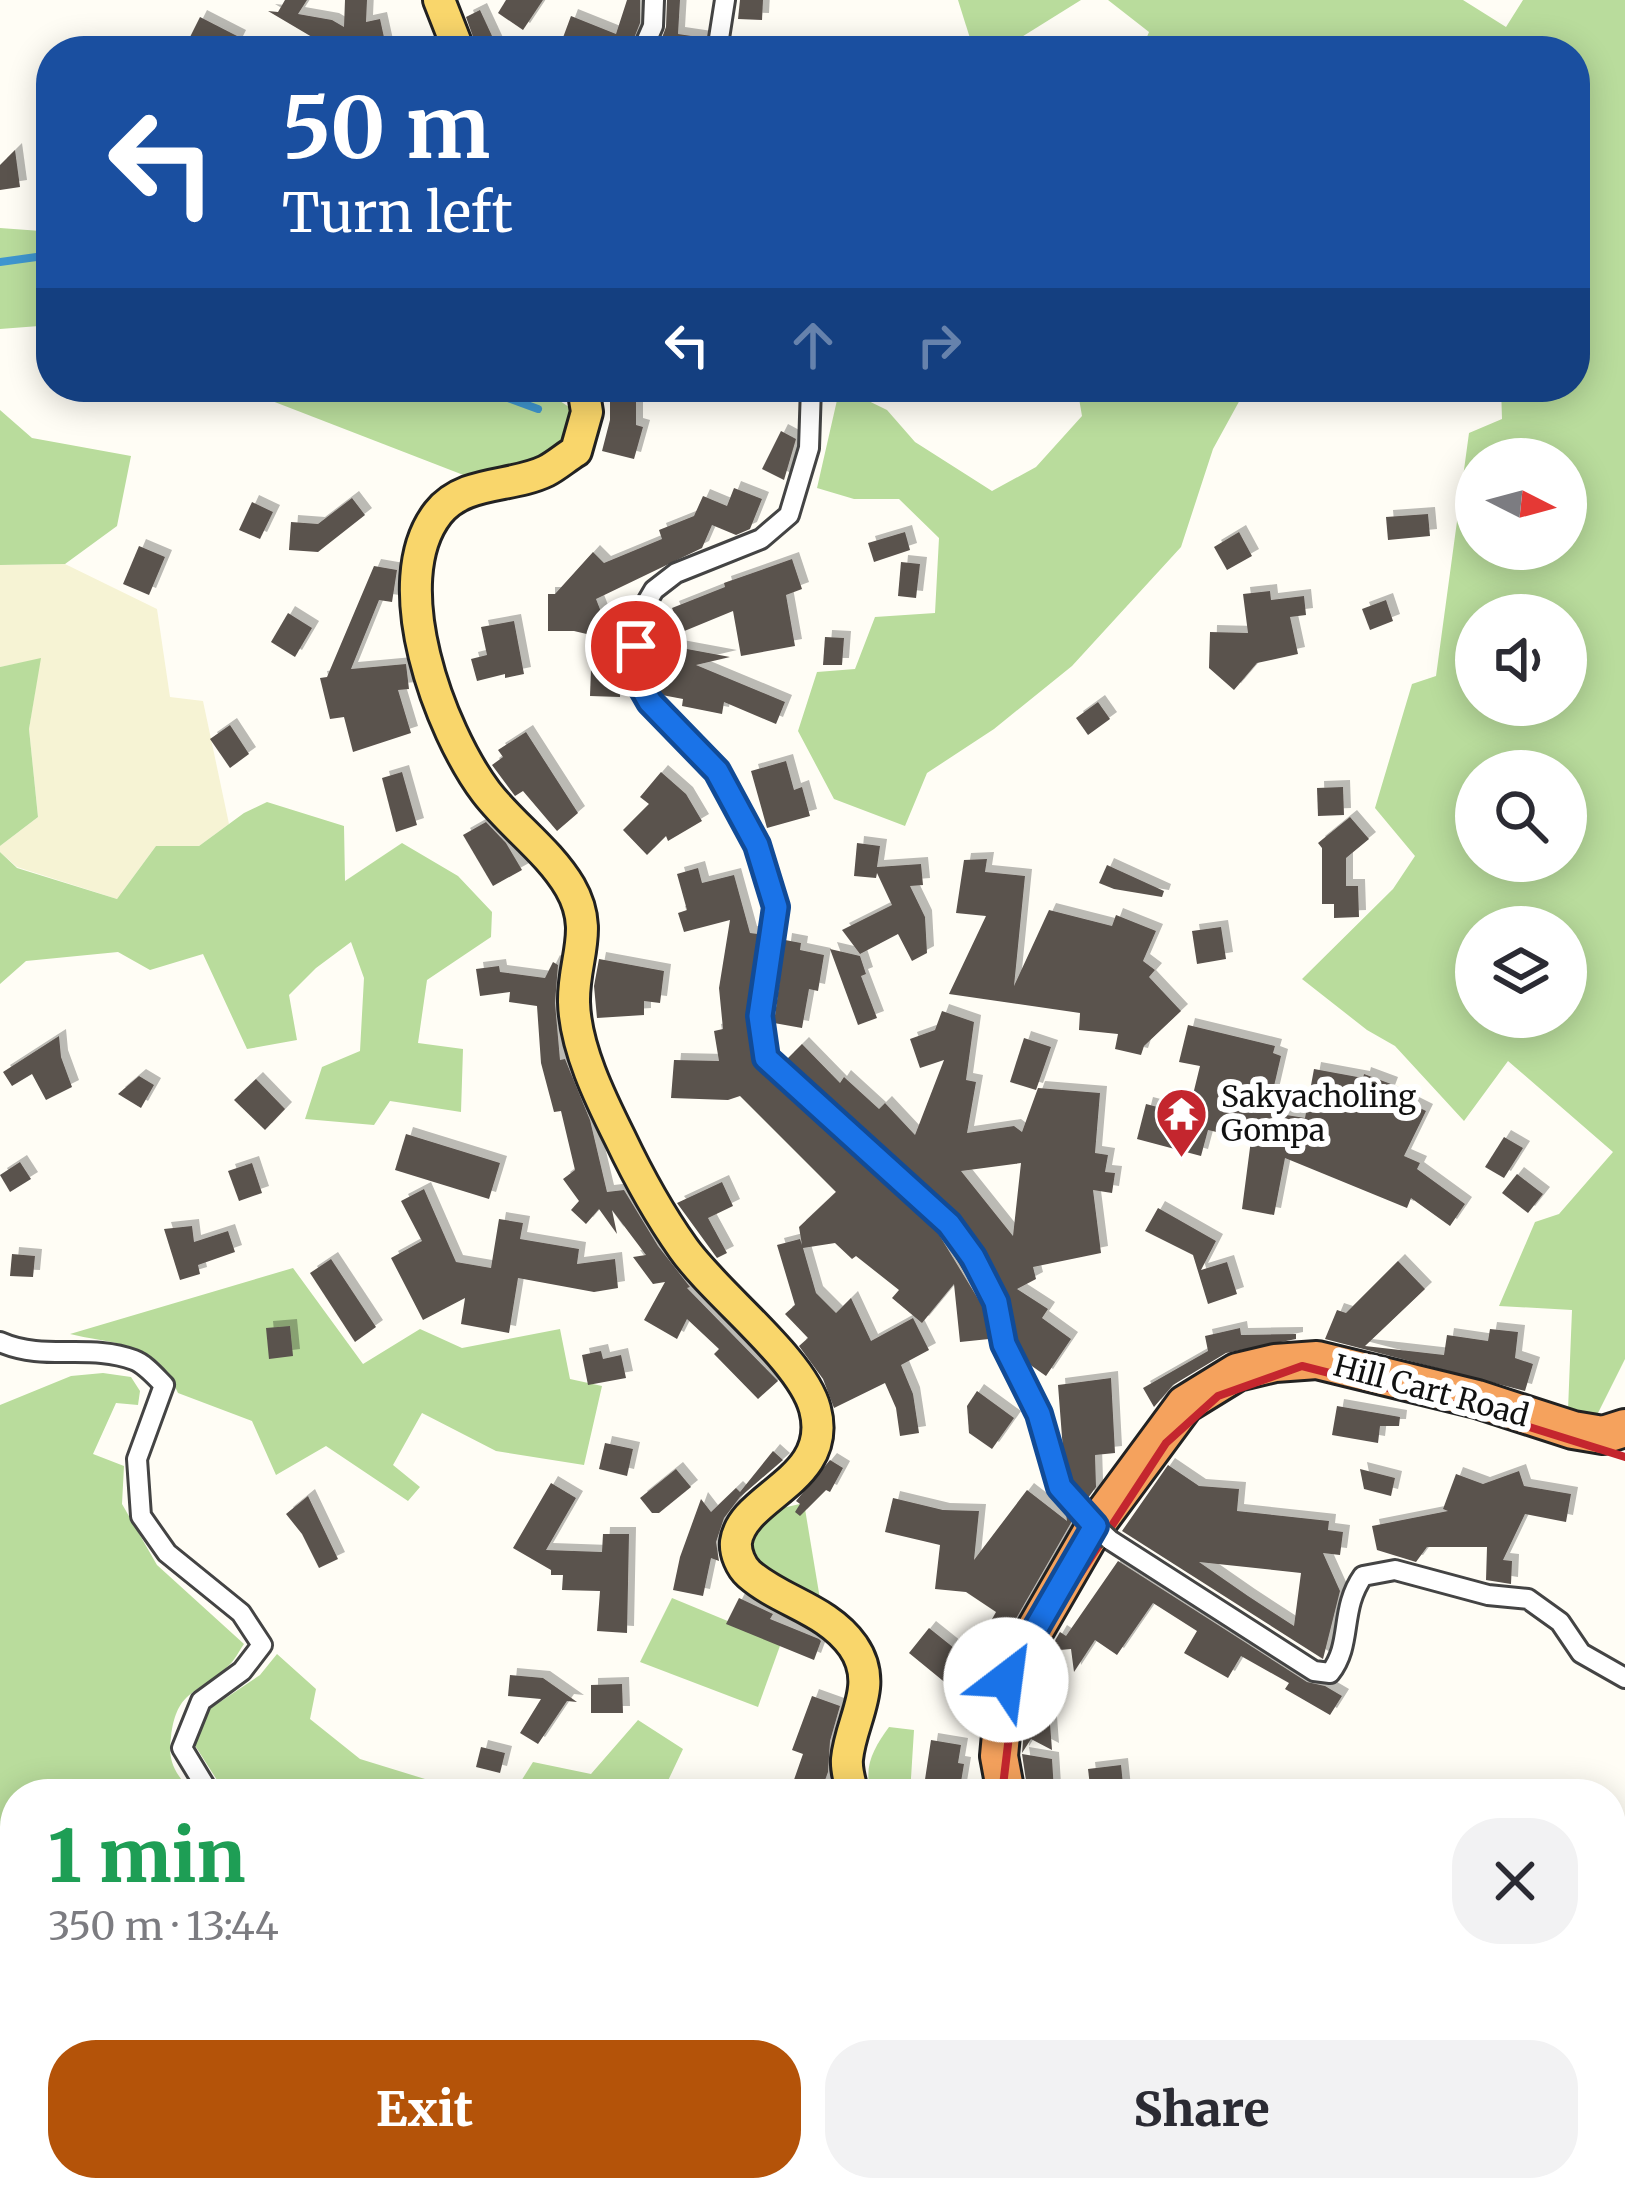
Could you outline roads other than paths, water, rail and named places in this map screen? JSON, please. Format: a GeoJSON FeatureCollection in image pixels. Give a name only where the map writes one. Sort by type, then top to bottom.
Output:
{"type":"FeatureCollection","features":[{"type":"Feature","properties":{"kind":"highway","name":"Hill Cart Road"},"geometry":{"type":"LineString","coordinates":[[1003,1779],[999,1756],[1006,1680],[1185,1404],[1238,1372],[1317,1360],[1574,1430],[1603,1435],[1625,1428]]}},
{"type":"Feature","properties":{"kind":"main road"},"geometry":{"type":"LineString","coordinates":[[439,0],[453,36]]}},
{"type":"Feature","properties":{"kind":"main road"},"geometry":{"type":"LineString","coordinates":[[585,402],[576,451],[544,472],[464,493],[439,512],[418,551],[416,609],[434,686],[457,752],[572,890],[582,920],[583,953],[574,999],[578,1031],[619,1137],[684,1250],[793,1369],[814,1408],[816,1439],[807,1459],[794,1480],[742,1527],[736,1541],[738,1559],[748,1574],[814,1610],[852,1645],[865,1671],[865,1699],[846,1762],[847,1779]]}},
{"type":"Feature","properties":{"kind":"street"},"geometry":{"type":"LineString","coordinates":[[649,36],[654,0]]}},
{"type":"Feature","properties":{"kind":"street"},"geometry":{"type":"LineString","coordinates":[[719,36],[725,0]]}},
{"type":"Feature","properties":{"kind":"street"},"geometry":{"type":"LineString","coordinates":[[811,402],[809,448],[789,515],[761,539],[676,574],[655,590],[638,620],[634,674],[650,702],[717,771],[757,845],[776,907],[760,1016],[766,1058],[961,1240],[996,1302],[1004,1344],[1039,1414],[1060,1487],[1102,1533],[1313,1671],[1330,1673],[1341,1660],[1349,1595],[1363,1576],[1395,1570],[1488,1594],[1528,1599],[1560,1622],[1581,1653],[1625,1678]]}},
{"type":"Feature","properties":{"kind":"street"},"geometry":{"type":"LineString","coordinates":[[0,1342],[42,1355],[84,1350],[138,1360],[164,1384],[137,1460],[141,1516],[167,1553],[241,1613],[262,1645],[242,1671],[201,1702],[182,1748],[201,1779]]}},
{"type":"Feature","properties":{"kind":"waterway"},"geometry":{"type":"LineString","coordinates":[[0,262],[36,257]]}},
{"type":"Feature","properties":{"kind":"waterway"},"geometry":{"type":"LineString","coordinates":[[519,402],[538,409]]}},
{"type":"Feature","properties":{"kind":"railway"},"geometry":{"type":"LineString","coordinates":[[1004,1779],[1017,1670],[1166,1443],[1218,1396],[1302,1366],[1475,1410],[1625,1457]]}},
{"type":"Feature","properties":{"kind":"place","name":"Sakyacholing Gompa"},"geometry":{"type":"Point","coordinates":[1182,1160]}}]}
